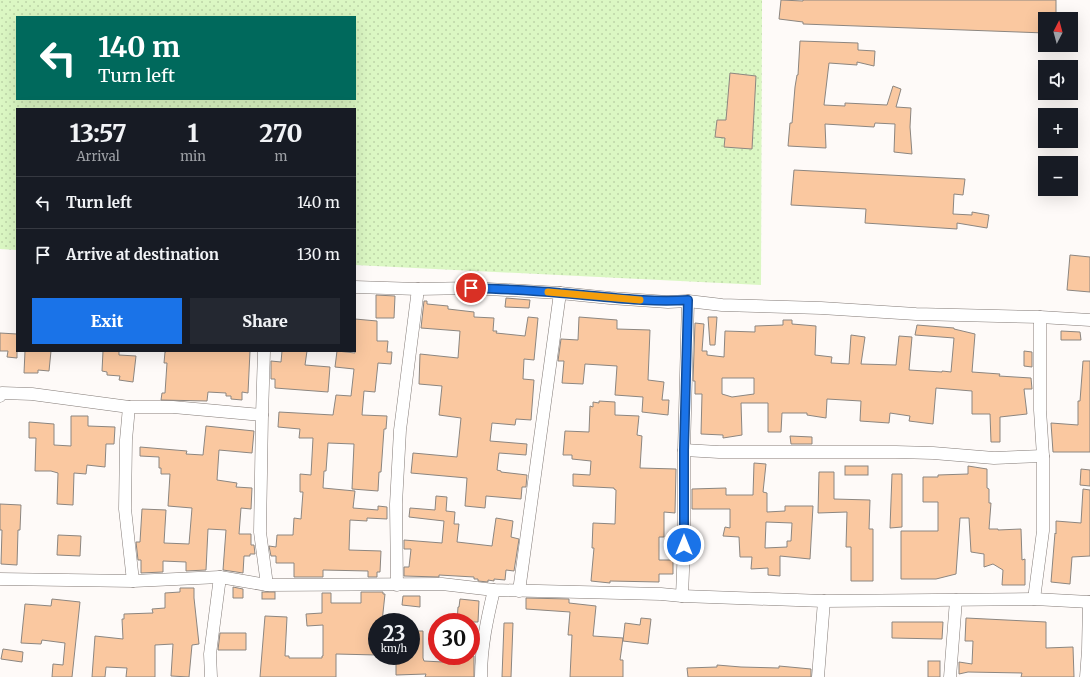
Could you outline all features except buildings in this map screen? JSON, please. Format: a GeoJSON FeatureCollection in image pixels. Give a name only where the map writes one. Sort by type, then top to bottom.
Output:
{"type":"FeatureCollection","features":[{"type":"Feature","properties":{"kind":"street"},"geometry":{"type":"LineString","coordinates":[[356,287],[471,288],[560,293],[668,302],[688,300],[722,305],[1090,320]]}},
{"type":"Feature","properties":{"kind":"street"},"geometry":{"type":"LineString","coordinates":[[397,585],[396,504],[400,430],[418,288]]}},
{"type":"Feature","properties":{"kind":"street"},"geometry":{"type":"LineString","coordinates":[[519,591],[560,293]]}},
{"type":"Feature","properties":{"kind":"street"},"geometry":{"type":"LineString","coordinates":[[682,596],[688,300]]}},
{"type":"Feature","properties":{"kind":"street"},"geometry":{"type":"LineString","coordinates":[[1034,599],[1042,531],[1043,456],[1040,410],[1040,317]]}},
{"type":"Feature","properties":{"kind":"street"},"geometry":{"type":"LineString","coordinates":[[264,352],[260,532],[267,585]]}},
{"type":"Feature","properties":{"kind":"street"},"geometry":{"type":"LineString","coordinates":[[0,396],[2,393],[32,394],[129,407],[173,407],[262,415]]}},
{"type":"Feature","properties":{"kind":"street"},"geometry":{"type":"LineString","coordinates":[[129,407],[126,440],[125,509],[133,581]]}},
{"type":"Feature","properties":{"kind":"street"},"geometry":{"type":"LineString","coordinates":[[684,450],[719,452],[896,452],[933,453],[994,458],[1043,456]]}},
{"type":"Feature","properties":{"kind":"street"},"geometry":{"type":"LineString","coordinates":[[211,677],[210,654],[220,577]]}},
{"type":"Feature","properties":{"kind":"street"},"geometry":{"type":"LineString","coordinates":[[0,579],[133,581],[220,577],[267,585],[442,584],[494,590],[661,594],[824,601],[1034,599],[1089,602],[1086,677]]}},
{"type":"Feature","properties":{"kind":"street"},"geometry":{"type":"LineString","coordinates":[[481,677],[481,661],[485,630],[494,590]]}},
{"type":"Feature","properties":{"kind":"street"},"geometry":{"type":"LineString","coordinates":[[950,677],[956,600]]}},
{"type":"Feature","properties":{"kind":"street"},"geometry":{"type":"LineString","coordinates":[[818,677],[824,601]]}},
{"type":"Feature","properties":{"kind":"green space"},"geometry":{"type":"Polygon","coordinates":[[[0,0],[762,0],[761,285],[356,265],[356,108],[16,108],[16,250],[0,249],[0,0]]]}},
{"type":"Feature","properties":{"kind":"slow traffic"},"geometry":{"type":"LineString","coordinates":[[548,292],[640,300]]}},
{"type":"Feature","properties":{"kind":"route"},"geometry":{"type":"LineString","coordinates":[[471,288],[560,293],[668,302],[688,300],[684,450],[684,545]]}}]}
